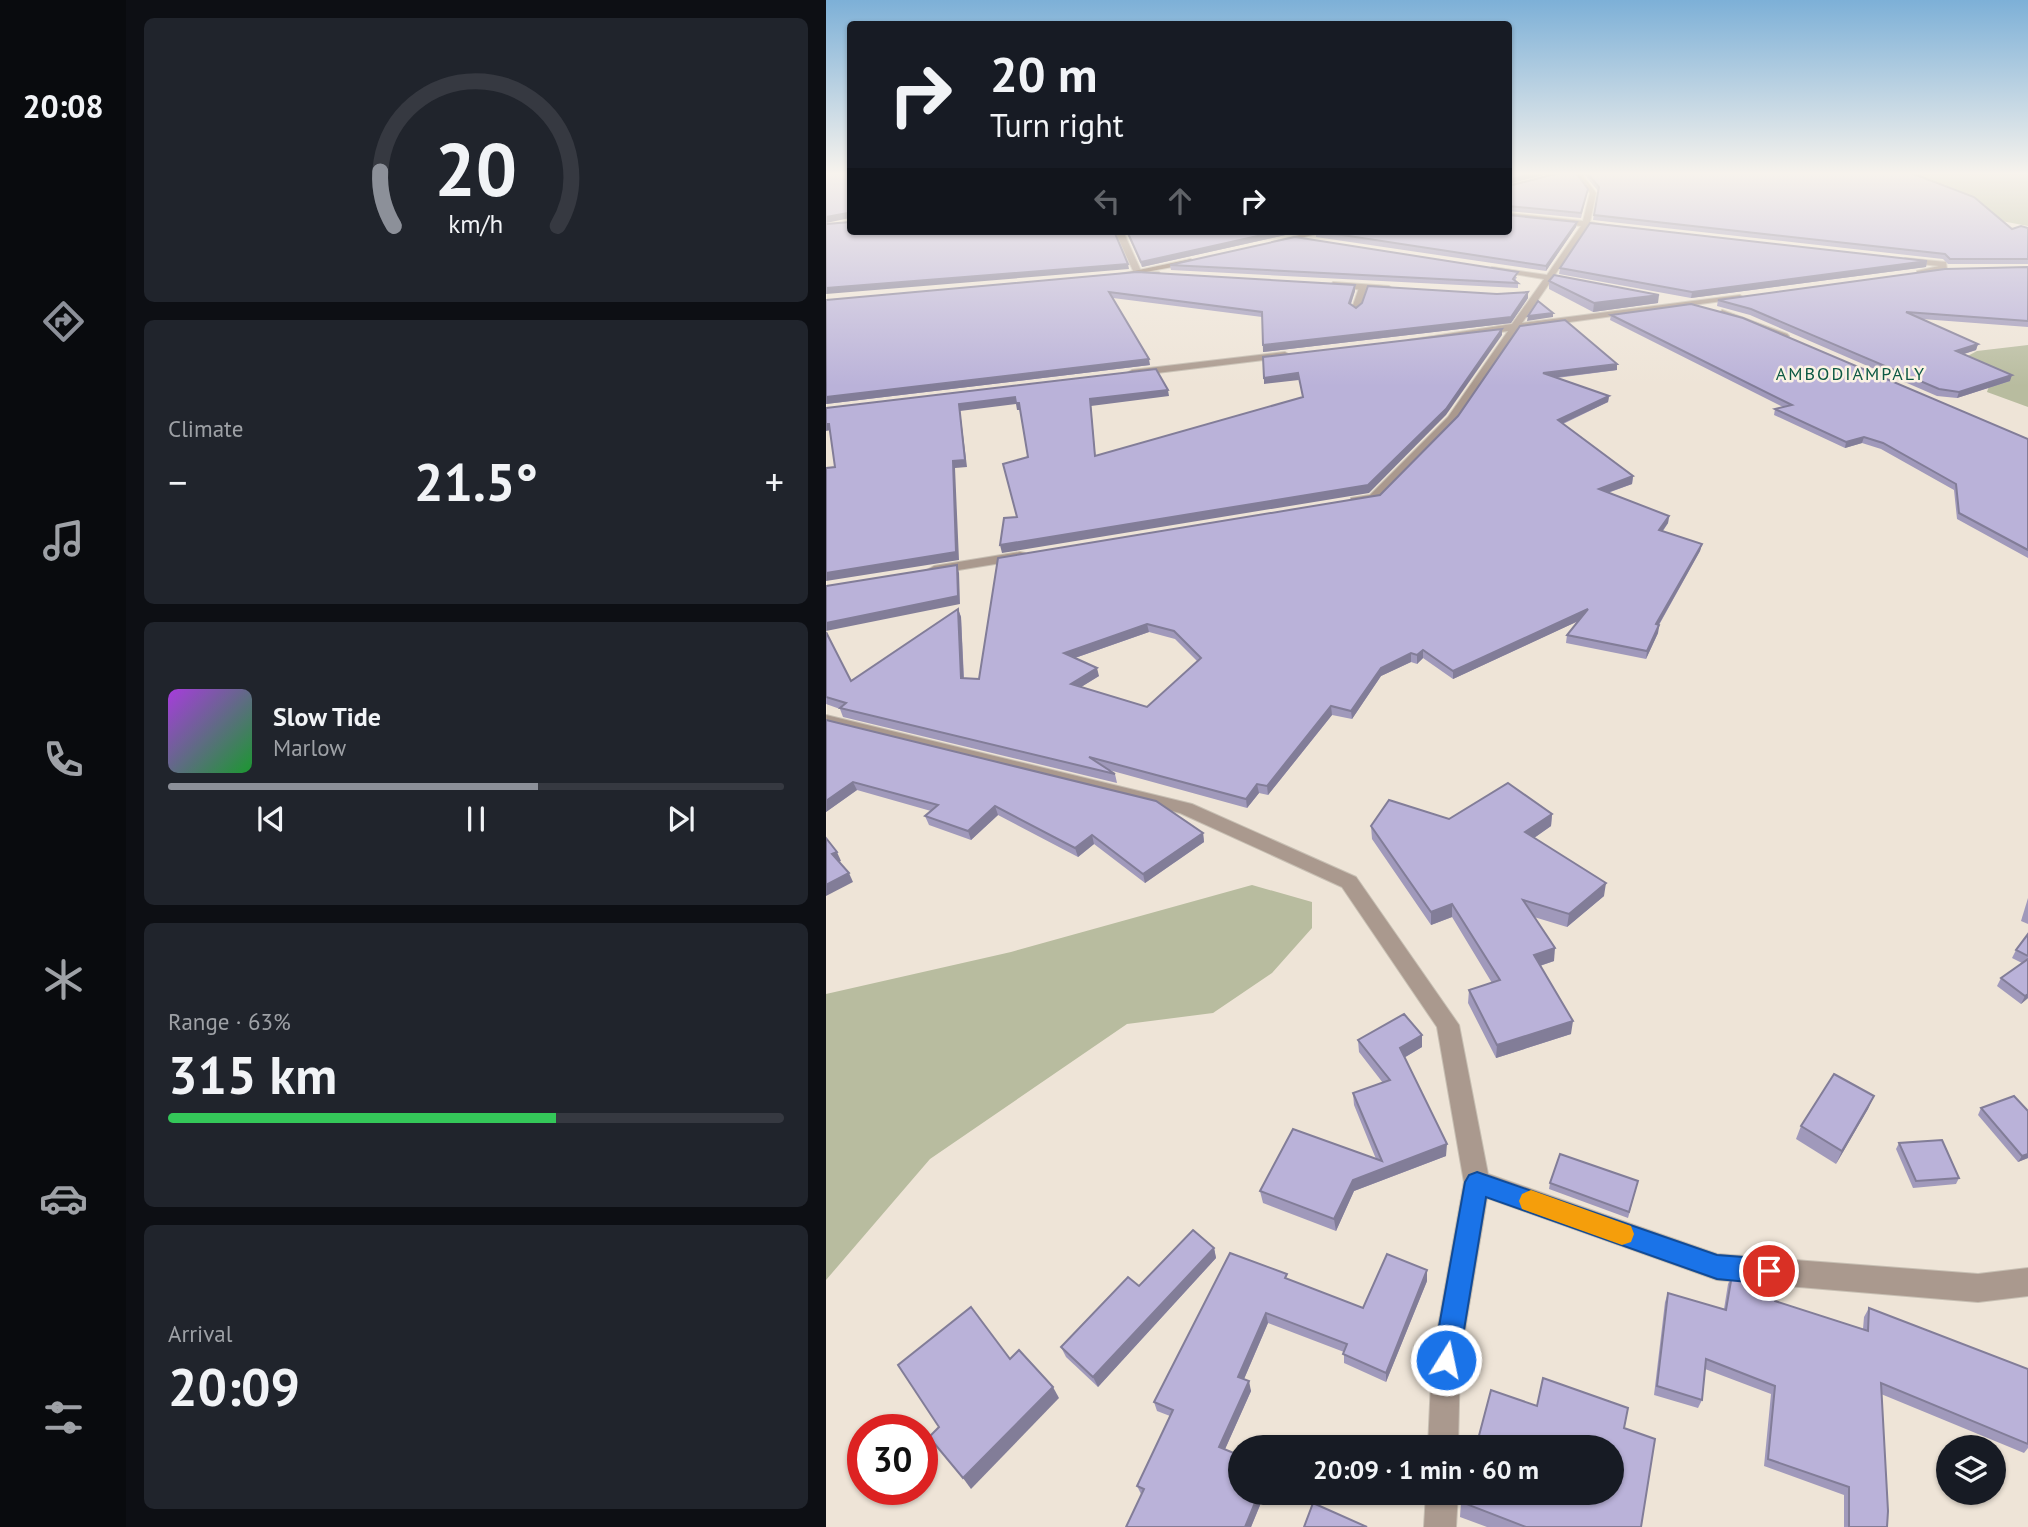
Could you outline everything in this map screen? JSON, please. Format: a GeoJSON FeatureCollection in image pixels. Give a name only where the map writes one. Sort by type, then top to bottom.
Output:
{"type":"FeatureCollection","features":[{"type":"Feature","properties":{"kind":"street"},"geometry":{"type":"LineString","coordinates":[[1125,244],[1138,273]]}},
{"type":"Feature","properties":{"kind":"street"},"geometry":{"type":"LineString","coordinates":[[1346,503],[1374,498],[1452,419],[1514,328],[1534,292],[1571,244]]}},
{"type":"Feature","properties":{"kind":"street"},"geometry":{"type":"LineString","coordinates":[[1138,273],[1207,257]]}},
{"type":"Feature","properties":{"kind":"street"},"geometry":{"type":"LineString","coordinates":[[1897,259],[1943,264],[1943,270]]}},
{"type":"Feature","properties":{"kind":"street"},"geometry":{"type":"LineString","coordinates":[[1481,267],[1574,282]]}},
{"type":"Feature","properties":{"kind":"street"},"geometry":{"type":"LineString","coordinates":[[1904,275],[1956,270]]}},
{"type":"Feature","properties":{"kind":"street"},"geometry":{"type":"LineString","coordinates":[[1111,275],[1178,275]]}},
{"type":"Feature","properties":{"kind":"street"},"geometry":{"type":"LineString","coordinates":[[1323,285],[1403,289]]}},
{"type":"Feature","properties":{"kind":"street"},"geometry":{"type":"LineString","coordinates":[[1356,309],[1363,287]]}},
{"type":"Feature","properties":{"kind":"street"},"geometry":{"type":"LineString","coordinates":[[1651,297],[1746,319],[1797,341]]}},
{"type":"Feature","properties":{"kind":"street"},"geometry":{"type":"LineString","coordinates":[[1404,341],[1746,297]]}},
{"type":"Feature","properties":{"kind":"street"},"geometry":{"type":"LineString","coordinates":[[1115,375],[1294,354]]}},
{"type":"Feature","properties":{"kind":"street"},"geometry":{"type":"LineString","coordinates":[[922,572],[1031,554]]}},
{"type":"Feature","properties":{"kind":"street"},"geometry":{"type":"LineString","coordinates":[[826,720],[1186,808],[1349,882],[1448,1025],[1477,1182],[1446,1360],[1443,1435]]}},
{"type":"Feature","properties":{"kind":"street"},"geometry":{"type":"LineString","coordinates":[[1477,1182],[1717,1267],[1978,1288],[2028,1282]]}},
{"type":"Feature","properties":{"kind":"street"},"geometry":{"type":"LineString","coordinates":[[1440,1527],[1441,1505]]}},
{"type":"Feature","properties":{"kind":"green space"},"geometry":{"type":"Polygon","coordinates":[[[2028,345],[2028,407],[1987,392],[1993,374],[1964,358],[1977,351],[2028,345]]]}},
{"type":"Feature","properties":{"kind":"green space"},"geometry":{"type":"Polygon","coordinates":[[[1252,885],[1312,902],[1312,928],[1272,973],[1213,1013],[1127,1024],[930,1159],[826,1280],[826,994],[1011,952],[1252,885]]]}},
{"type":"Feature","properties":{"kind":"building"},"geometry":{"type":"Polygon","coordinates":[[[826,244],[1120,244],[1128,264],[826,288],[826,244]]]}},
{"type":"Feature","properties":{"kind":"building"},"geometry":{"type":"Polygon","coordinates":[[[1133,244],[1221,244],[1141,262],[1133,244]]]}},
{"type":"Feature","properties":{"kind":"building"},"geometry":{"type":"Polygon","coordinates":[[[1263,244],[1341,244],[1518,272],[1513,279],[1518,283],[1170,265],[1263,244]]]}},
{"type":"Feature","properties":{"kind":"building"},"geometry":{"type":"Polygon","coordinates":[[[1403,244],[1561,244],[1546,266],[1403,244]]]}},
{"type":"Feature","properties":{"kind":"building"},"geometry":{"type":"Polygon","coordinates":[[[1576,244],[1779,244],[1927,261],[1692,292],[1560,268],[1576,244]]]}},
{"type":"Feature","properties":{"kind":"building"},"geometry":{"type":"Polygon","coordinates":[[[1857,244],[2028,244],[2028,259],[1950,259],[1945,254],[1857,244]]]}},
{"type":"Feature","properties":{"kind":"building"},"geometry":{"type":"Polygon","coordinates":[[[2028,267],[2028,321],[1906,312],[1978,344],[1956,351],[2012,375],[1959,392],[1939,389],[1751,309],[1718,300],[1945,269],[2028,267]]]}},
{"type":"Feature","properties":{"kind":"building"},"geometry":{"type":"Polygon","coordinates":[[[1137,272],[1355,285],[1349,303],[1356,308],[1362,303],[1368,286],[1497,294],[1528,292],[1511,317],[1263,345],[1262,312],[1109,292],[1149,359],[826,397],[826,300],[1137,272]]]}},
{"type":"Feature","properties":{"kind":"building"},"geometry":{"type":"Polygon","coordinates":[[[1554,275],[1659,295],[1594,303],[1549,281],[1554,275]]]}},
{"type":"Feature","properties":{"kind":"building"},"geometry":{"type":"Polygon","coordinates":[[[1538,301],[1553,313],[1528,316],[1538,301]]]}},
{"type":"Feature","properties":{"kind":"building"},"geometry":{"type":"Polygon","coordinates":[[[1691,304],[1743,318],[2028,439],[2028,550],[1959,513],[1956,484],[1883,443],[1864,437],[1846,442],[1775,409],[1792,405],[1611,315],[1691,304]]]}},
{"type":"Feature","properties":{"kind":"building"},"geometry":{"type":"Polygon","coordinates":[[[1565,320],[1617,364],[1543,373],[1609,396],[1558,420],[1633,476],[1599,489],[1669,516],[1659,530],[1702,544],[1656,624],[1659,625],[1647,651],[1567,635],[1588,609],[1453,671],[1423,650],[1417,655],[1411,653],[1381,668],[1351,711],[1331,706],[1267,786],[1257,784],[1246,799],[1089,757],[1115,774],[840,708],[846,703],[826,697],[826,632],[851,681],[958,609],[961,678],[979,679],[998,558],[1380,495],[1458,416],[1520,326],[1565,320]],[[1147,624],[1064,653],[1097,668],[1071,684],[1147,707],[1201,658],[1174,631],[1147,624]]]}},
{"type":"Feature","properties":{"kind":"building"},"geometry":{"type":"Polygon","coordinates":[[[1502,329],[1446,409],[1368,485],[1000,545],[1004,518],[1017,517],[1003,464],[1028,457],[1019,403],[1016,403],[1015,397],[959,404],[965,460],[953,461],[956,552],[826,573],[826,468],[835,467],[829,424],[826,424],[826,408],[1156,369],[1168,390],[1090,399],[1095,456],[1303,397],[1298,373],[1264,378],[1263,357],[1502,329]]]}},
{"type":"Feature","properties":{"kind":"building"},"geometry":{"type":"Polygon","coordinates":[[[957,565],[958,596],[826,623],[826,586],[957,565]]]}},
{"type":"Feature","properties":{"kind":"building"},"geometry":{"type":"Polygon","coordinates":[[[826,720],[1156,801],[1203,833],[1143,874],[1092,835],[1075,848],[995,806],[968,831],[925,816],[938,805],[853,782],[826,801],[826,720]]]}},
{"type":"Feature","properties":{"kind":"building"},"geometry":{"type":"Polygon","coordinates":[[[1508,783],[1552,814],[1525,832],[1606,883],[1569,914],[1523,900],[1555,948],[1534,955],[1573,1021],[1497,1045],[1469,990],[1500,980],[1452,904],[1431,912],[1371,826],[1389,800],[1449,819],[1508,783]]]}},
{"type":"Feature","properties":{"kind":"building"},"geometry":{"type":"Polygon","coordinates":[[[826,838],[837,852],[832,854],[849,873],[826,885],[826,838]]]}},
{"type":"Feature","properties":{"kind":"building"},"geometry":{"type":"Polygon","coordinates":[[[2028,934],[2028,956],[2016,950],[2028,934]]]}},
{"type":"Feature","properties":{"kind":"building"},"geometry":{"type":"Polygon","coordinates":[[[2028,959],[2028,994],[2025,996],[2001,978],[2028,959]]]}},
{"type":"Feature","properties":{"kind":"building"},"geometry":{"type":"Polygon","coordinates":[[[1404,1014],[1422,1035],[1400,1048],[1447,1144],[1353,1180],[1334,1219],[1260,1191],[1293,1129],[1382,1161],[1353,1093],[1390,1080],[1358,1040],[1404,1014]]]}},
{"type":"Feature","properties":{"kind":"building"},"geometry":{"type":"Polygon","coordinates":[[[1834,1074],[1874,1096],[1842,1151],[1801,1126],[1834,1074]]]}},
{"type":"Feature","properties":{"kind":"building"},"geometry":{"type":"Polygon","coordinates":[[[2014,1096],[2028,1111],[2028,1154],[2022,1156],[1981,1108],[2014,1096]]]}},
{"type":"Feature","properties":{"kind":"building"},"geometry":{"type":"Polygon","coordinates":[[[1942,1140],[1959,1178],[1916,1181],[1899,1143],[1942,1140]]]}},
{"type":"Feature","properties":{"kind":"building"},"geometry":{"type":"Polygon","coordinates":[[[1560,1154],[1638,1181],[1629,1212],[1550,1183],[1560,1154]]]}},
{"type":"Feature","properties":{"kind":"building"},"geometry":{"type":"Polygon","coordinates":[[[1193,1230],[1214,1248],[1093,1377],[1061,1347],[1128,1277],[1139,1286],[1193,1230]]]}},
{"type":"Feature","properties":{"kind":"building"},"geometry":{"type":"Polygon","coordinates":[[[1230,1253],[1287,1274],[1285,1278],[1363,1308],[1387,1254],[1427,1270],[1386,1373],[1343,1354],[1347,1344],[1266,1313],[1238,1377],[1249,1381],[1219,1447],[1228,1451],[1228,1505],[1254,1505],[1245,1527],[1126,1527],[1144,1489],[1137,1486],[1173,1410],[1154,1402],[1230,1253]]]}},
{"type":"Feature","properties":{"kind":"building"},"geometry":{"type":"Polygon","coordinates":[[[1732,1275],[1777,1289],[1775,1301],[1868,1331],[1869,1308],[2028,1369],[2028,1444],[1881,1383],[1887,1527],[1849,1527],[1849,1487],[1768,1459],[1775,1386],[1706,1359],[1702,1400],[1657,1386],[1668,1293],[1726,1310],[1732,1275]]]}},
{"type":"Feature","properties":{"kind":"building"},"geometry":{"type":"Polygon","coordinates":[[[971,1307],[1010,1359],[1019,1350],[1053,1387],[963,1478],[938,1448],[938,1414],[930,1414],[898,1365],[971,1307]]]}},
{"type":"Feature","properties":{"kind":"building"},"geometry":{"type":"Polygon","coordinates":[[[1543,1378],[1628,1408],[1624,1428],[1655,1439],[1641,1527],[1526,1527],[1469,1505],[1624,1505],[1624,1435],[1479,1435],[1491,1390],[1537,1406],[1543,1378]]]}},
{"type":"Feature","properties":{"kind":"building"},"geometry":{"type":"Polygon","coordinates":[[[1312,1505],[1318,1505],[1367,1527],[1304,1527],[1312,1505]]]}},
{"type":"Feature","properties":{"kind":"slow traffic"},"geometry":{"type":"LineString","coordinates":[[1531,1201],[1622,1234]]}},
{"type":"Feature","properties":{"kind":"district","name":"AMBODIAMPALY"},"geometry":{"type":"Point","coordinates":[1851,373]}},
{"type":"Feature","properties":{"kind":"route"},"geometry":{"type":"LineString","coordinates":[[1446,1360],[1477,1182],[1717,1267],[1769,1271]]}}]}
